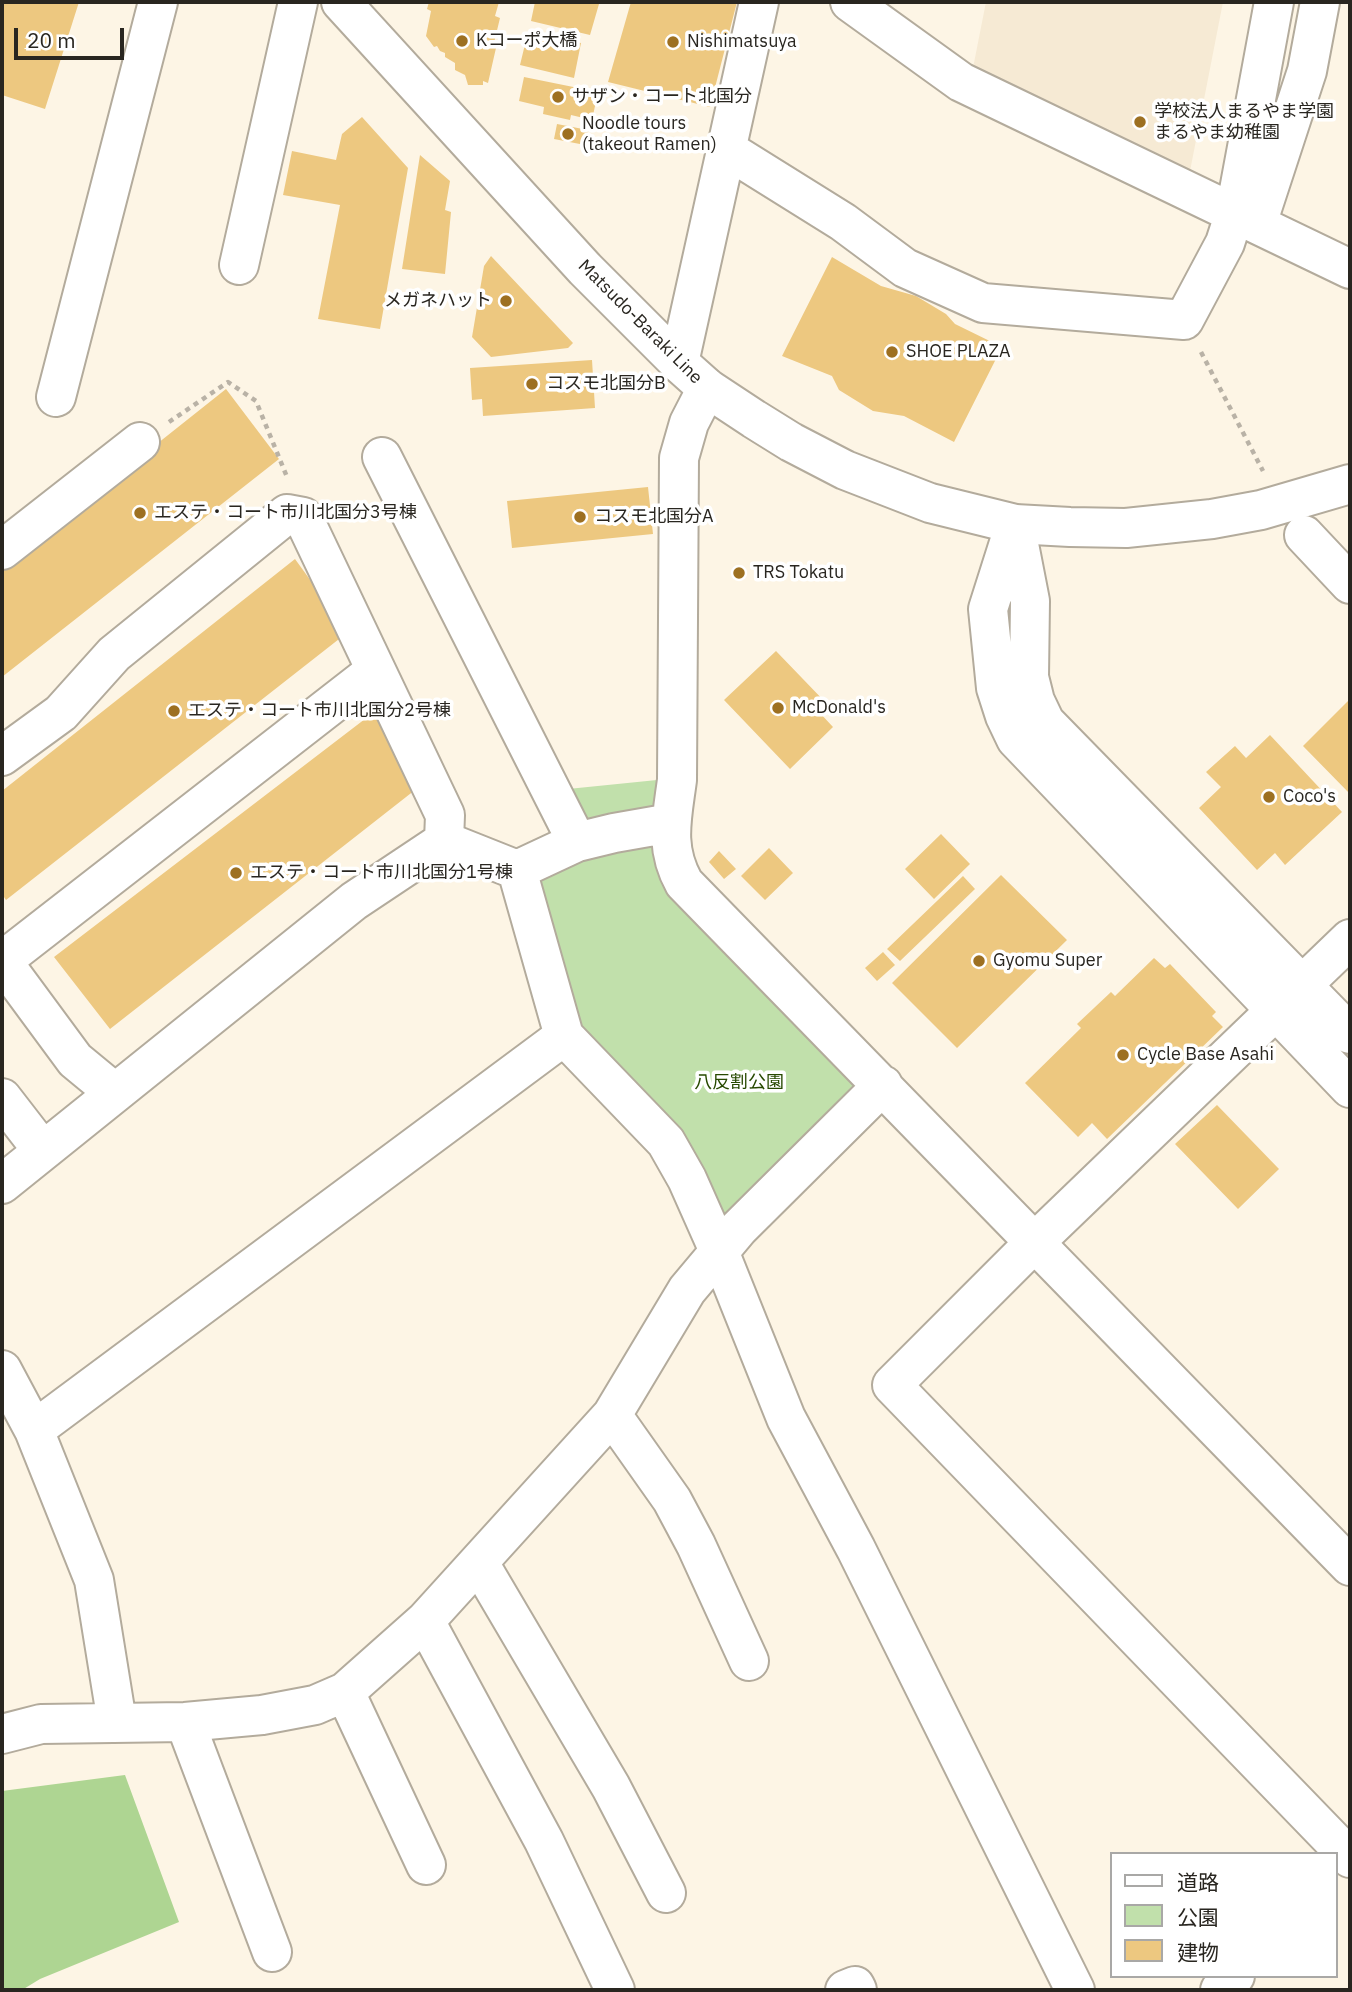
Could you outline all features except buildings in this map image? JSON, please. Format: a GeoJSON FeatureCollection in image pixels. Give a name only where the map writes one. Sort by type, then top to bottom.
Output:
{"type":"FeatureCollection","features":[{"type":"Feature","properties":{"kind":"street"},"geometry":{"type":"LineString","coordinates":[[56,397],[158,2]]}},
{"type":"Feature","properties":{"kind":"street"},"geometry":{"type":"LineString","coordinates":[[239,265],[298,2]]}},
{"type":"Feature","properties":{"kind":"street","name":"Matsudo-Baraki Line"},"geometry":{"type":"LineString","coordinates":[[341,2],[586,269],[679,363],[707,388],[791,442],[845,470],[930,503],[1015,524],[1070,527],[1126,528],[1212,520],[1261,510],[1350,484]]}},
{"type":"Feature","properties":{"kind":"street"},"geometry":{"type":"LineString","coordinates":[[679,363],[759,2]]}},
{"type":"Feature","properties":{"kind":"street"},"geometry":{"type":"LineString","coordinates":[[850,2],[961,82],[1350,269]]}},
{"type":"Feature","properties":{"kind":"street"},"geometry":{"type":"LineString","coordinates":[[1246,218],[1274,2]]}},
{"type":"Feature","properties":{"kind":"street"},"geometry":{"type":"LineString","coordinates":[[726,149],[843,222],[905,268],[983,303],[1184,320],[1225,243],[1246,218],[1307,71],[1321,2]]}},
{"type":"Feature","properties":{"kind":"street"},"geometry":{"type":"LineString","coordinates":[[707,388],[689,423],[679,458],[677,780],[670,843],[675,867],[684,883],[1350,1566]]}},
{"type":"Feature","properties":{"kind":"street"},"geometry":{"type":"LineString","coordinates":[[2,550],[140,442]]}},
{"type":"Feature","properties":{"kind":"street"},"geometry":{"type":"LineString","coordinates":[[382,457],[577,842]]}},
{"type":"Feature","properties":{"kind":"street"},"geometry":{"type":"LineString","coordinates":[[2,757],[61,713],[114,653],[287,514],[303,517],[445,815],[444,841]]}},
{"type":"Feature","properties":{"kind":"street"},"geometry":{"type":"LineString","coordinates":[[1015,524],[1030,601],[1029,677],[1035,701],[1045,722],[1350,1034]]}},
{"type":"Feature","properties":{"kind":"street"},"geometry":{"type":"LineString","coordinates":[[1015,524],[988,609],[996,688],[1016,739],[1350,1088]]}},
{"type":"Feature","properties":{"kind":"street"},"geometry":{"type":"LineString","coordinates":[[1304,535],[1350,584]]}},
{"type":"Feature","properties":{"kind":"street"},"geometry":{"type":"LineString","coordinates":[[115,1093],[75,1060],[2,961],[376,670]]}},
{"type":"Feature","properties":{"kind":"street"},"geometry":{"type":"LineString","coordinates":[[444,841],[517,870],[577,842],[614,832],[671,823]]}},
{"type":"Feature","properties":{"kind":"street"},"geometry":{"type":"LineString","coordinates":[[2,1184],[354,901],[444,841]]}},
{"type":"Feature","properties":{"kind":"street"},"geometry":{"type":"LineString","coordinates":[[517,870],[564,1036],[666,1142],[687,1179],[786,1418],[856,1549],[1075,1990]]}},
{"type":"Feature","properties":{"kind":"street"},"geometry":{"type":"LineString","coordinates":[[1350,939],[1035,1242],[892,1384],[1350,1858]]}},
{"type":"Feature","properties":{"kind":"street"},"geometry":{"type":"LineString","coordinates":[[34,1430],[564,1036]]}},
{"type":"Feature","properties":{"kind":"street"},"geometry":{"type":"LineString","coordinates":[[2,1734],[41,1724],[185,1722],[262,1716],[315,1705],[345,1692],[425,1621],[612,1415],[687,1290],[719,1251],[883,1085]]}},
{"type":"Feature","properties":{"kind":"street"},"geometry":{"type":"LineString","coordinates":[[2,1098],[43,1151]]}},
{"type":"Feature","properties":{"kind":"street"},"geometry":{"type":"LineString","coordinates":[[2,1370],[34,1430],[94,1580],[117,1722]]}},
{"type":"Feature","properties":{"kind":"street"},"geometry":{"type":"LineString","coordinates":[[612,1415],[672,1500],[696,1545],[749,1661]]}},
{"type":"Feature","properties":{"kind":"street"},"geometry":{"type":"LineString","coordinates":[[479,1563],[611,1787],[666,1893]]}},
{"type":"Feature","properties":{"kind":"street"},"geometry":{"type":"LineString","coordinates":[[425,1621],[544,1841],[615,1990]]}},
{"type":"Feature","properties":{"kind":"street"},"geometry":{"type":"LineString","coordinates":[[345,1692],[426,1865]]}},
{"type":"Feature","properties":{"kind":"street"},"geometry":{"type":"LineString","coordinates":[[185,1722],[272,1952]]}},
{"type":"Feature","properties":{"kind":"street"},"geometry":{"type":"LineString","coordinates":[[1220,1990],[1233,1978]]}},
{"type":"Feature","properties":{"kind":"street"},"geometry":{"type":"LineString","coordinates":[[845,1990],[855,1986],[857,1990]]}},
{"type":"Feature","properties":{"kind":"path"},"geometry":{"type":"LineString","coordinates":[[1184,320],[1264,472]]}},
{"type":"Feature","properties":{"kind":"path"},"geometry":{"type":"LineString","coordinates":[[140,442],[228,382],[256,401],[303,517]]}},
{"type":"Feature","properties":{"kind":"shaded area","name":"学校法人まるやま学園 まるやま幼稚園"},"geometry":{"type":"Polygon","coordinates":[[[986,2],[1223,2],[1190,171],[972,73],[986,2]]]}},
{"type":"Feature","properties":{"kind":"green space"},"geometry":{"type":"Polygon","coordinates":[[[657,780],[652,824],[584,835],[568,789],[657,780]]]}},
{"type":"Feature","properties":{"kind":"green space","name":"八反割公園"},"geometry":{"type":"Polygon","coordinates":[[[577,842],[670,843],[883,1085],[719,1251],[687,1179],[563,1029],[517,870],[577,842]]]}},
{"type":"Feature","properties":{"kind":"green space"},"geometry":{"type":"Polygon","coordinates":[[[125,1775],[179,1922],[40,1979],[22,1990],[2,1990],[2,1791],[125,1775]]]}},
{"type":"Feature","properties":{"kind":"place","name":"Kコーポ大橋"},"geometry":{"type":"Point","coordinates":[462,41]}},
{"type":"Feature","properties":{"kind":"place","name":"Nishimatsuya"},"geometry":{"type":"Point","coordinates":[673,42]}},
{"type":"Feature","properties":{"kind":"place","name":"サザン・コート北国分"},"geometry":{"type":"Point","coordinates":[558,97]}},
{"type":"Feature","properties":{"kind":"place","name":"学校法人まるやま学園 まるやま幼稚園"},"geometry":{"type":"Point","coordinates":[1140,122]}},
{"type":"Feature","properties":{"kind":"place","name":"Noodle tours (takeout Ramen)"},"geometry":{"type":"Point","coordinates":[568,134]}},
{"type":"Feature","properties":{"kind":"place","name":"メガネハット"},"geometry":{"type":"Point","coordinates":[506,301]}},
{"type":"Feature","properties":{"kind":"place","name":"SHOE PLAZA"},"geometry":{"type":"Point","coordinates":[892,352]}},
{"type":"Feature","properties":{"kind":"place","name":"コスモ北国分B"},"geometry":{"type":"Point","coordinates":[532,384]}},
{"type":"Feature","properties":{"kind":"place","name":"エステ・コート市川北国分3号棟"},"geometry":{"type":"Point","coordinates":[140,513]}},
{"type":"Feature","properties":{"kind":"place","name":"コスモ北国分A"},"geometry":{"type":"Point","coordinates":[580,517]}},
{"type":"Feature","properties":{"kind":"place","name":"TRS Tokatu"},"geometry":{"type":"Point","coordinates":[739,573]}},
{"type":"Feature","properties":{"kind":"place","name":"McDonald's"},"geometry":{"type":"Point","coordinates":[778,708]}},
{"type":"Feature","properties":{"kind":"place","name":"エステ・コート市川北国分2号棟"},"geometry":{"type":"Point","coordinates":[174,711]}},
{"type":"Feature","properties":{"kind":"place","name":"Coco's"},"geometry":{"type":"Point","coordinates":[1269,797]}},
{"type":"Feature","properties":{"kind":"place","name":"エステ・コート市川北国分1号棟"},"geometry":{"type":"Point","coordinates":[236,873]}},
{"type":"Feature","properties":{"kind":"place","name":"Gyomu Super"},"geometry":{"type":"Point","coordinates":[979,961]}},
{"type":"Feature","properties":{"kind":"place","name":"Cycle Base Asahi"},"geometry":{"type":"Point","coordinates":[1123,1055]}}]}
